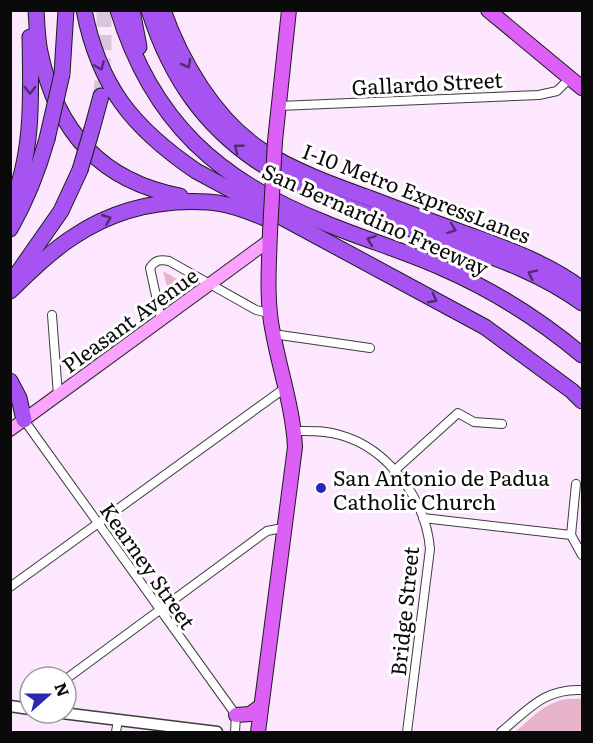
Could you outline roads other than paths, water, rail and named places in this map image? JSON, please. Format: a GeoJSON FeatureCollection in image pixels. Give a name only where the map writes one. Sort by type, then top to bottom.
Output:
{"type":"FeatureCollection","features":[{"type":"Feature","properties":{"kind":"highway"},"geometry":{"type":"LineString","coordinates":[[10,208],[17,192],[26,153],[30,115],[30,10]]}},
{"type":"Feature","properties":{"kind":"highway"},"geometry":{"type":"LineString","coordinates":[[36,10],[39,50],[51,92],[71,130],[91,154],[128,180],[155,191],[248,212],[344,251]]}},
{"type":"Feature","properties":{"kind":"highway"},"geometry":{"type":"LineString","coordinates":[[10,229],[22,209],[40,164],[47,139],[62,74],[66,10]]}},
{"type":"Feature","properties":{"kind":"highway"},"geometry":{"type":"LineString","coordinates":[[84,10],[94,52],[104,75],[128,112],[159,144],[196,171],[344,251]]}},
{"type":"Feature","properties":{"kind":"highway","name":"San Bernardino Freeway"},"geometry":{"type":"LineString","coordinates":[[118,10],[132,51],[164,108],[200,149],[249,186],[316,219],[464,277],[536,320],[582,355]]}},
{"type":"Feature","properties":{"kind":"highway"},"geometry":{"type":"LineString","coordinates":[[132,10],[136,38],[164,108]]}},
{"type":"Feature","properties":{"kind":"highway","name":"I-10 Metro ExpressLanes"},"geometry":{"type":"LineString","coordinates":[[149,10],[170,63],[194,102],[221,134],[255,161],[292,184],[326,199],[503,260],[535,275],[582,303]]}},
{"type":"Feature","properties":{"kind":"highway","name":"I-10 Metro ExpressLanes"},"geometry":{"type":"LineString","coordinates":[[163,10],[178,46],[206,93],[240,133],[261,150],[332,184],[542,264],[582,289]]}},
{"type":"Feature","properties":{"kind":"highway"},"geometry":{"type":"LineString","coordinates":[[10,280],[41,243],[61,211],[80,170],[100,96]]}},
{"type":"Feature","properties":{"kind":"highway"},"geometry":{"type":"LineString","coordinates":[[10,291],[40,262],[73,237],[97,223],[132,209],[166,202],[210,202]]}},
{"type":"Feature","properties":{"kind":"highway"},"geometry":{"type":"LineString","coordinates":[[10,306],[73,237]]}},
{"type":"Feature","properties":{"kind":"highway","name":"San Bernardino Freeway"},"geometry":{"type":"LineString","coordinates":[[344,251],[485,327],[572,391],[582,401]]}},
{"type":"Feature","properties":{"kind":"highway"},"geometry":{"type":"LineString","coordinates":[[536,320],[554,328],[582,347]]}},
{"type":"Feature","properties":{"kind":"highway"},"geometry":{"type":"LineString","coordinates":[[10,381],[19,398],[24,420]]}},
{"type":"Feature","properties":{"kind":"highway"},"geometry":{"type":"LineString","coordinates":[[10,404],[24,420]]}},
{"type":"Feature","properties":{"kind":"main road"},"geometry":{"type":"LineString","coordinates":[[258,732],[293,464],[294,431],[269,313],[275,141],[289,10]]}},
{"type":"Feature","properties":{"kind":"main road"},"geometry":{"type":"LineString","coordinates":[[488,10],[582,88]]}},
{"type":"Feature","properties":{"kind":"main road","name":"Pleasant Avenue"},"geometry":{"type":"LineString","coordinates":[[10,430],[209,285],[270,236]]}},
{"type":"Feature","properties":{"kind":"main road"},"geometry":{"type":"LineString","coordinates":[[236,714],[250,714],[261,706]]}},
{"type":"Feature","properties":{"kind":"street","name":"Gallardo Street"},"geometry":{"type":"LineString","coordinates":[[279,106],[539,95],[557,91],[570,78]]}},
{"type":"Feature","properties":{"kind":"street"},"geometry":{"type":"LineString","coordinates":[[161,319],[150,268],[153,262],[161,259],[169,261],[256,310],[269,313]]}},
{"type":"Feature","properties":{"kind":"street"},"geometry":{"type":"LineString","coordinates":[[52,315],[58,395]]}},
{"type":"Feature","properties":{"kind":"street"},"geometry":{"type":"LineString","coordinates":[[273,334],[370,348]]}},
{"type":"Feature","properties":{"kind":"street"},"geometry":{"type":"LineString","coordinates":[[10,587],[285,388]]}},
{"type":"Feature","properties":{"kind":"street"},"geometry":{"type":"LineString","coordinates":[[394,471],[458,413],[474,422],[502,424]]}},
{"type":"Feature","properties":{"kind":"street","name":"Kearney Street"},"geometry":{"type":"LineString","coordinates":[[24,420],[159,611],[236,714]]}},
{"type":"Feature","properties":{"kind":"street","name":"Bridge Street"},"geometry":{"type":"LineString","coordinates":[[294,431],[329,432],[342,435],[379,455],[413,496],[423,519],[430,549],[408,732]]}},
{"type":"Feature","properties":{"kind":"street"},"geometry":{"type":"LineString","coordinates":[[576,484],[571,535],[582,555]]}},
{"type":"Feature","properties":{"kind":"street"},"geometry":{"type":"LineString","coordinates":[[423,519],[571,535]]}},
{"type":"Feature","properties":{"kind":"street"},"geometry":{"type":"LineString","coordinates":[[78,670],[267,531],[284,528]]}},
{"type":"Feature","properties":{"kind":"street"},"geometry":{"type":"LineString","coordinates":[[501,732],[541,698],[555,693],[582,690]]}},
{"type":"Feature","properties":{"kind":"street"},"geometry":{"type":"LineString","coordinates":[[236,714],[236,732]]}},
{"type":"Feature","properties":{"kind":"street"},"geometry":{"type":"LineString","coordinates":[[78,715],[217,732]]}},
{"type":"Feature","properties":{"kind":"street"},"geometry":{"type":"LineString","coordinates":[[116,732],[118,720]]}},
{"type":"Feature","properties":{"kind":"tunnel"},"geometry":{"type":"LineString","coordinates":[[101,96],[104,10]]}},
{"type":"Feature","properties":{"kind":"place","name":"San Antonio de Padua Catholic Church"},"geometry":{"type":"Point","coordinates":[321,488]}}]}
